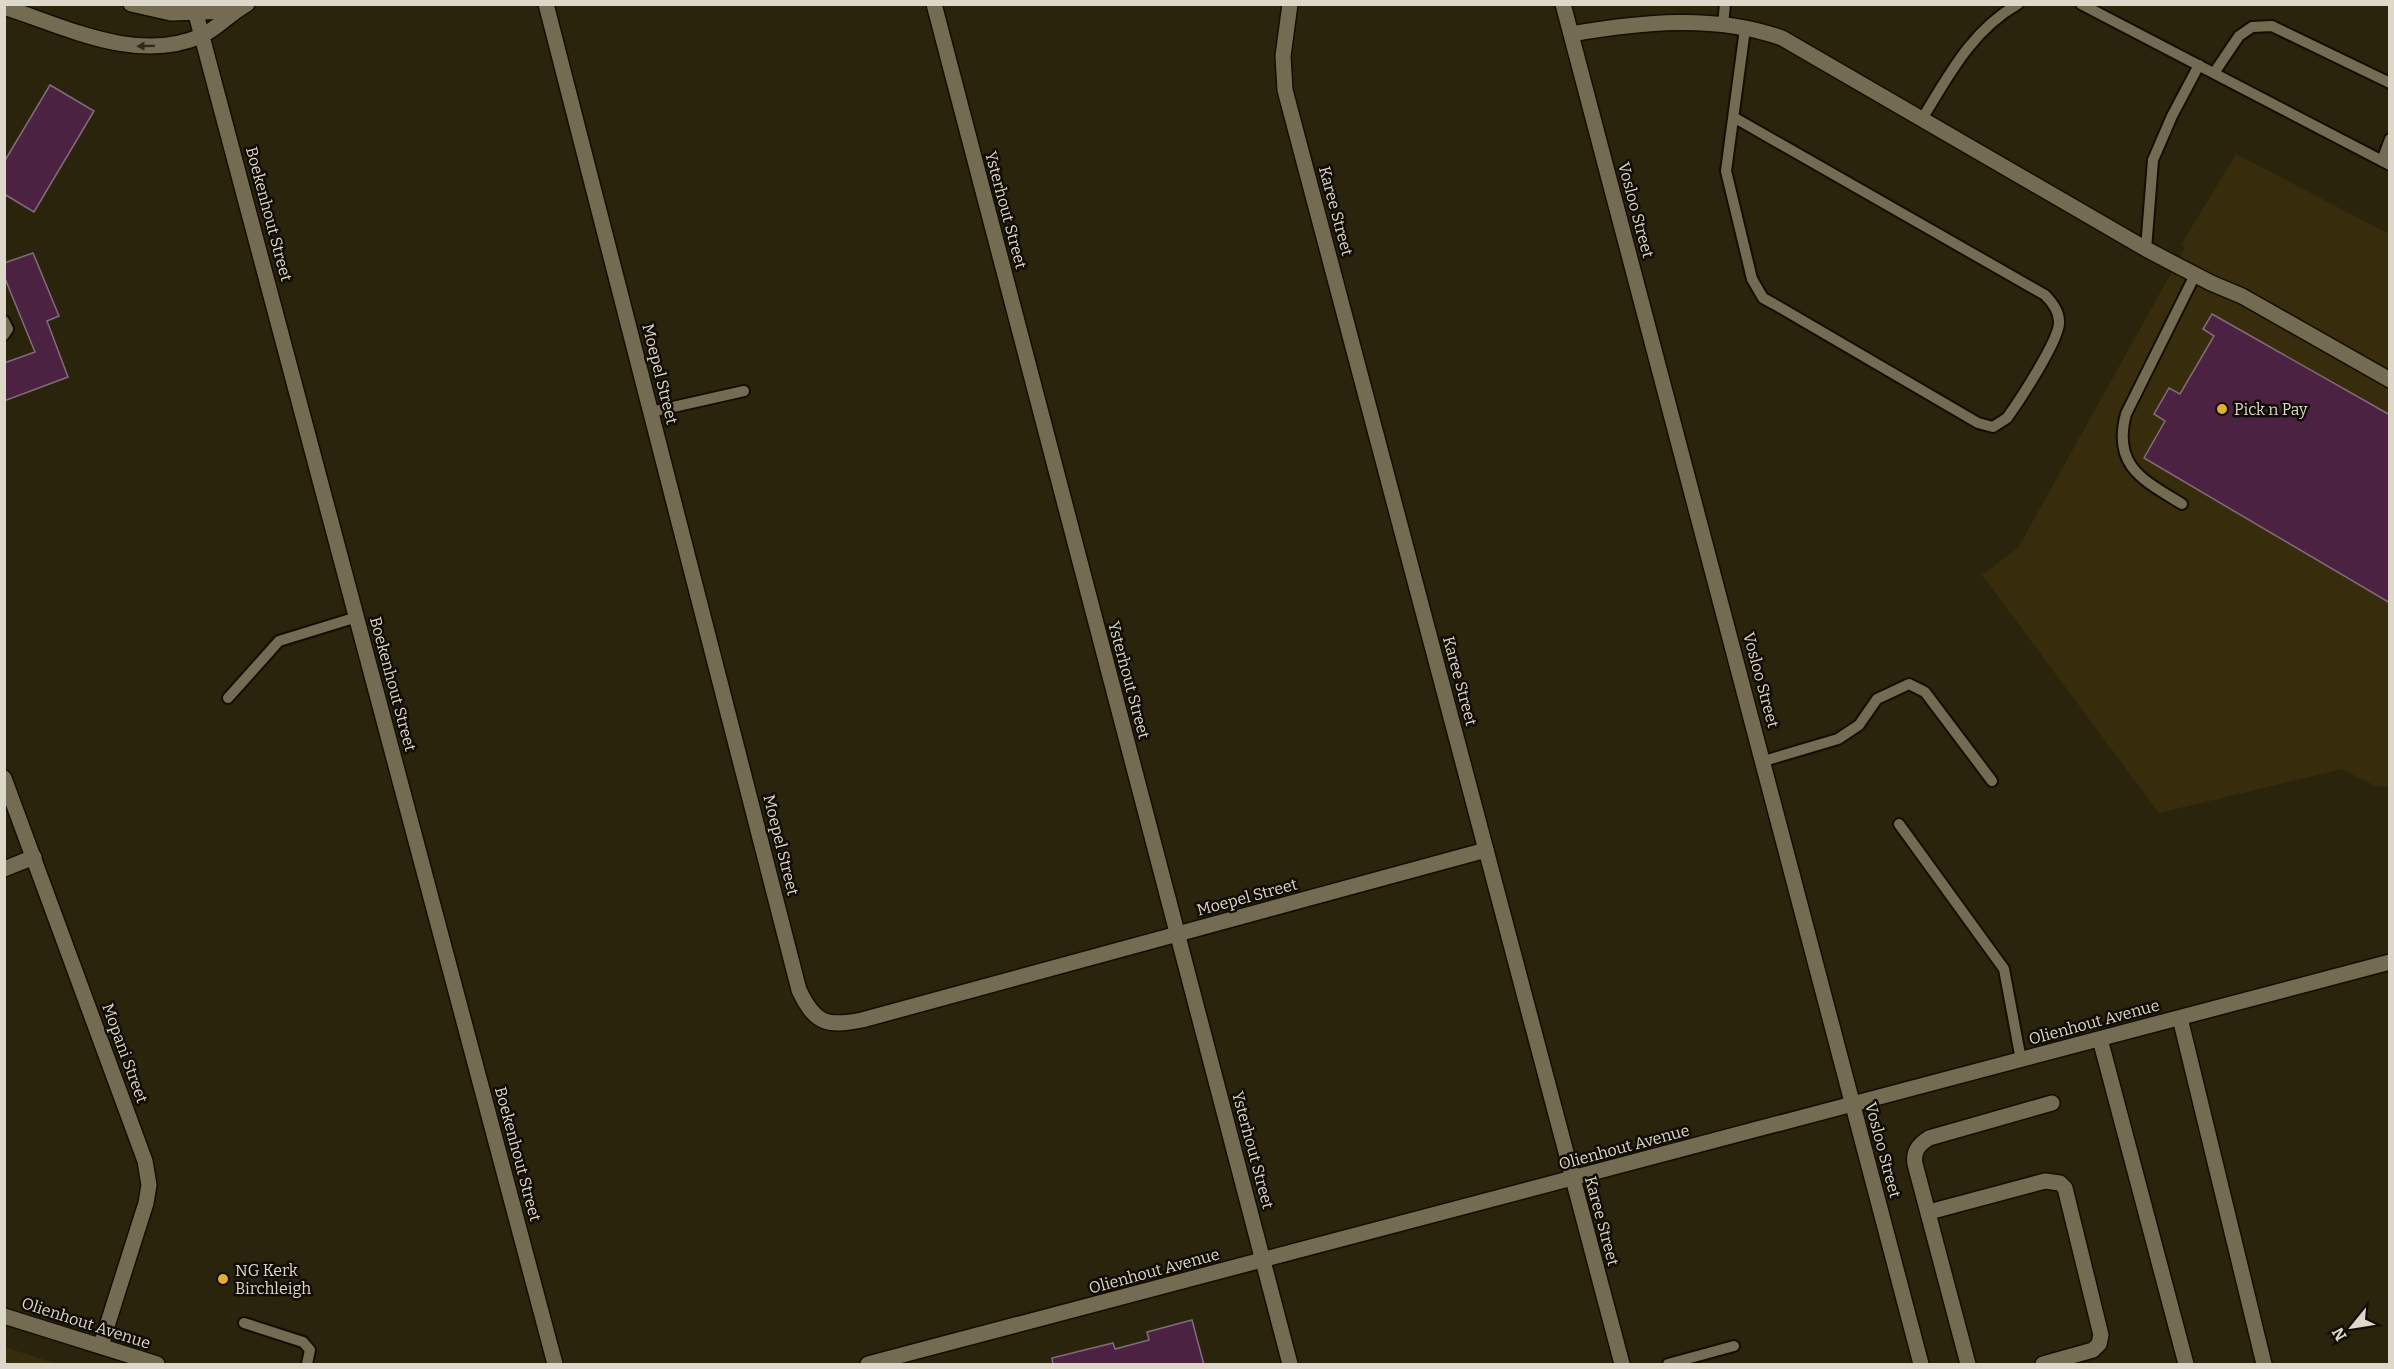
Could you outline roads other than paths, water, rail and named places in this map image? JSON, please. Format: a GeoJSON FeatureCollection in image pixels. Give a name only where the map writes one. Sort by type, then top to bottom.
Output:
{"type":"FeatureCollection","features":[{"type":"Feature","properties":{"kind":"street"},"geometry":{"type":"LineString","coordinates":[[131,4],[150,11],[196,14],[232,11]]}},
{"type":"Feature","properties":{"kind":"street"},"geometry":{"type":"LineString","coordinates":[[4,7],[131,46],[175,45],[203,35],[232,11],[247,4]]}},
{"type":"Feature","properties":{"kind":"street","name":"Moepel Street"},"geometry":{"type":"LineString","coordinates":[[546,4],[800,990],[815,1017],[827,1023],[842,1024],[862,1020],[1486,850]]}},
{"type":"Feature","properties":{"kind":"street","name":"Ysterhout Street"},"geometry":{"type":"LineString","coordinates":[[934,4],[1290,1365]]}},
{"type":"Feature","properties":{"kind":"street","name":"Karee Street"},"geometry":{"type":"LineString","coordinates":[[1290,4],[1283,56],[1286,90],[1622,1365]]}},
{"type":"Feature","properties":{"kind":"street","name":"Vosloo Street"},"geometry":{"type":"LineString","coordinates":[[1563,4],[1764,761],[1921,1365]]}},
{"type":"Feature","properties":{"kind":"street","name":"Boekenhout Street"},"geometry":{"type":"LineString","coordinates":[[196,14],[555,1365]]}},
{"type":"Feature","properties":{"kind":"street"},"geometry":{"type":"LineString","coordinates":[[1571,34],[1622,25],[1686,22],[1723,25],[1772,34],[2146,249],[2195,275],[2242,296],[2390,380]]}},
{"type":"Feature","properties":{"kind":"street","name":"Mopani Street"},"geometry":{"type":"LineString","coordinates":[[4,778],[145,1161],[149,1185],[146,1203],[101,1345]]}},
{"type":"Feature","properties":{"kind":"street"},"geometry":{"type":"LineString","coordinates":[[4,869],[34,857]]}},
{"type":"Feature","properties":{"kind":"street","name":"Olienhout Avenue"},"geometry":{"type":"LineString","coordinates":[[868,1365],[2390,962]]}},
{"type":"Feature","properties":{"kind":"street"},"geometry":{"type":"LineString","coordinates":[[2180,1018],[2265,1365]]}},
{"type":"Feature","properties":{"kind":"street"},"geometry":{"type":"LineString","coordinates":[[2100,1039],[2186,1365]]}},
{"type":"Feature","properties":{"kind":"street"},"geometry":{"type":"LineString","coordinates":[[1968,1365],[1914,1157],[1921,1142],[1929,1138],[2052,1103]]}},
{"type":"Feature","properties":{"kind":"street"},"geometry":{"type":"LineString","coordinates":[[1929,1212],[2045,1181],[2060,1183],[2065,1188],[2101,1335],[2099,1344],[2093,1350],[2043,1365]]}},
{"type":"Feature","properties":{"kind":"street","name":"Olienhout Avenue"},"geometry":{"type":"LineString","coordinates":[[4,1316],[101,1345],[157,1365]]}},
{"type":"Feature","properties":{"kind":"lane"},"geometry":{"type":"LineString","coordinates":[[1723,25],[1725,4]]}},
{"type":"Feature","properties":{"kind":"lane"},"geometry":{"type":"LineString","coordinates":[[1922,119],[1968,46],[1994,20],[2018,4]]}},
{"type":"Feature","properties":{"kind":"lane"},"geometry":{"type":"LineString","coordinates":[[2081,4],[2386,163],[2390,139]]}},
{"type":"Feature","properties":{"kind":"lane"},"geometry":{"type":"LineString","coordinates":[[2214,73],[2239,36],[2252,27],[2272,26],[2390,83]]}},
{"type":"Feature","properties":{"kind":"lane"},"geometry":{"type":"LineString","coordinates":[[1735,118],[2045,295],[2051,301],[2059,316],[2056,334],[2007,418],[1994,427],[1978,423],[1763,298],[1752,279],[1728,182],[1727,160],[1735,118],[1745,29]]}},
{"type":"Feature","properties":{"kind":"lane"},"geometry":{"type":"LineString","coordinates":[[2146,249],[2153,160],[2172,116],[2199,65]]}},
{"type":"Feature","properties":{"kind":"lane"},"geometry":{"type":"LineString","coordinates":[[2182,504],[2142,479],[2130,466],[2122,438],[2126,414],[2195,275]]}},
{"type":"Feature","properties":{"kind":"lane"},"geometry":{"type":"LineString","coordinates":[[4,321],[8,329],[4,335]]}},
{"type":"Feature","properties":{"kind":"lane"},"geometry":{"type":"LineString","coordinates":[[651,412],[744,391]]}},
{"type":"Feature","properties":{"kind":"lane"},"geometry":{"type":"LineString","coordinates":[[228,698],[279,641],[357,617]]}},
{"type":"Feature","properties":{"kind":"lane"},"geometry":{"type":"LineString","coordinates":[[1764,761],[1838,740],[1858,725],[1877,699],[1909,684],[1925,692],[1992,781]]}},
{"type":"Feature","properties":{"kind":"lane"},"geometry":{"type":"LineString","coordinates":[[1899,824],[2004,969],[2021,1060]]}},
{"type":"Feature","properties":{"kind":"lane"},"geometry":{"type":"LineString","coordinates":[[244,1323],[303,1342],[310,1350],[308,1365]]}},
{"type":"Feature","properties":{"kind":"lane"},"geometry":{"type":"LineString","coordinates":[[1668,1365],[1734,1346]]}},
{"type":"Feature","properties":{"kind":"place","name":"Pick n Pay"},"geometry":{"type":"Point","coordinates":[2222,409]}},
{"type":"Feature","properties":{"kind":"place","name":"NG Kerk Birchleigh"},"geometry":{"type":"Point","coordinates":[223,1279]}}]}
